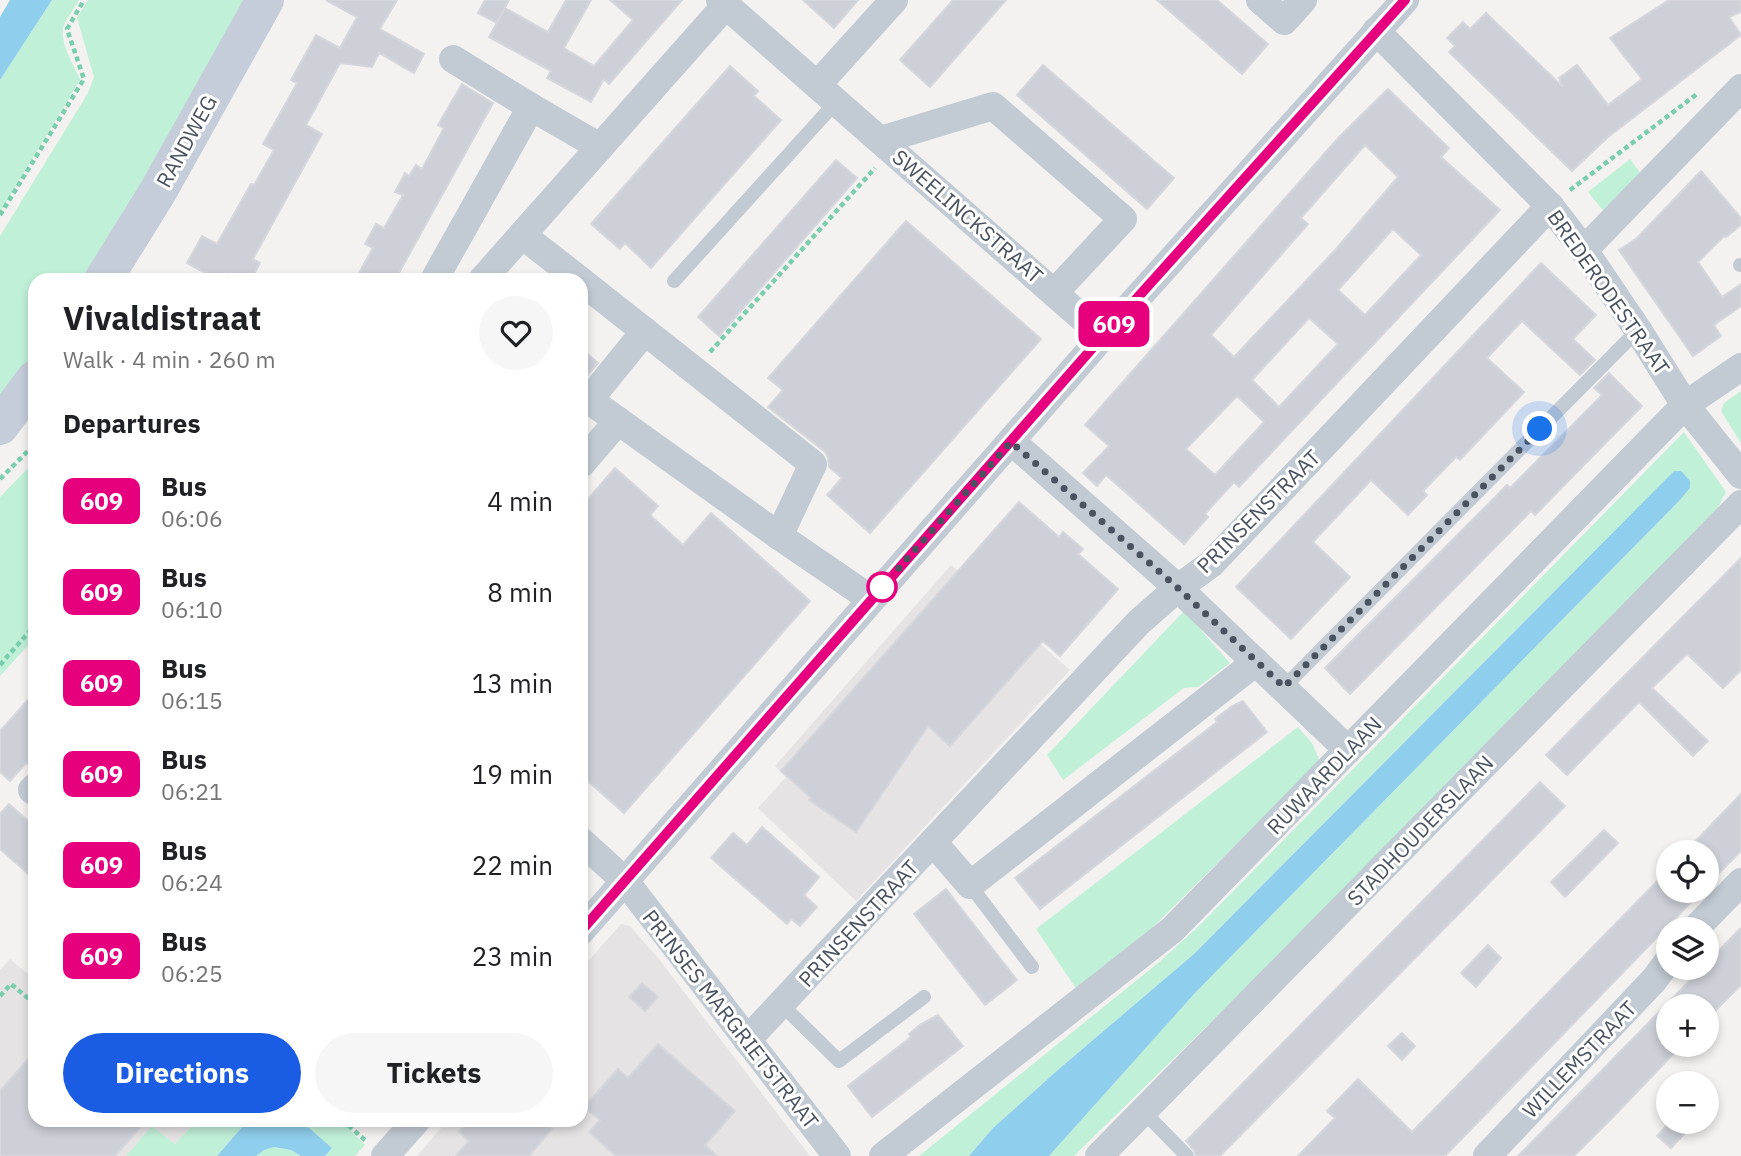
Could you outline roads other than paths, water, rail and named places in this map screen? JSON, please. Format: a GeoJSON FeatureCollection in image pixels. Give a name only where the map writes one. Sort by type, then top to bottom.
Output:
{"type":"FeatureCollection","features":[{"type":"Feature","properties":{"kind":"street","name":"RANDWEG"},"geometry":{"type":"LineString","coordinates":[[107,273],[157,194],[265,0]]}},
{"type":"Feature","properties":{"kind":"street"},"geometry":{"type":"LineString","coordinates":[[828,92],[894,0]]}},
{"type":"Feature","properties":{"kind":"street"},"geometry":{"type":"LineString","coordinates":[[1260,0],[1284,22],[1303,0]]}},
{"type":"Feature","properties":{"kind":"street"},"geometry":{"type":"LineString","coordinates":[[588,923],[1103,336],[1405,0]]}},
{"type":"Feature","properties":{"kind":"street"},"geometry":{"type":"LineString","coordinates":[[488,273],[723,2]]}},
{"type":"Feature","properties":{"kind":"street","name":"SWEELINCKSTRAAT"},"geometry":{"type":"LineString","coordinates":[[723,2],[1103,336]]}},
{"type":"Feature","properties":{"kind":"street","name":"BREDERODESTRAAT"},"geometry":{"type":"LineString","coordinates":[[1376,31],[1550,206],[1584,250],[1685,405],[1741,475]]}},
{"type":"Feature","properties":{"kind":"street"},"geometry":{"type":"LineString","coordinates":[[453,60],[600,147]]}},
{"type":"Feature","properties":{"kind":"street"},"geometry":{"type":"LineString","coordinates":[[1584,250],[1741,88]]}},
{"type":"Feature","properties":{"kind":"street","name":"SWEELINCKSTRAAT"},"geometry":{"type":"LineString","coordinates":[[887,145],[993,106],[1123,219],[1054,293]]}},
{"type":"Feature","properties":{"kind":"street"},"geometry":{"type":"LineString","coordinates":[[438,273],[531,107]]}},
{"type":"Feature","properties":{"kind":"street","name":"PRINSENSTRAAT"},"geometry":{"type":"LineString","coordinates":[[747,1040],[1139,622],[1211,564],[1550,206]]}},
{"type":"Feature","properties":{"kind":"street"},"geometry":{"type":"LineString","coordinates":[[522,235],[570,273]]}},
{"type":"Feature","properties":{"kind":"street"},"geometry":{"type":"LineString","coordinates":[[588,287],[813,464],[779,536]]}},
{"type":"Feature","properties":{"kind":"street"},"geometry":{"type":"LineString","coordinates":[[645,331],[589,400],[872,599]]}},
{"type":"Feature","properties":{"kind":"street","name":"RUWAARDLAAN"},"geometry":{"type":"LineString","coordinates":[[883,1156],[1172,930],[1685,405],[1741,367]]}},
{"type":"Feature","properties":{"kind":"street"},"geometry":{"type":"LineString","coordinates":[[0,426],[28,391]]}},
{"type":"Feature","properties":{"kind":"street"},"geometry":{"type":"LineString","coordinates":[[588,456],[618,421]]}},
{"type":"Feature","properties":{"kind":"street"},"geometry":{"type":"LineString","coordinates":[[1011,442],[1178,588],[1348,750]]}},
{"type":"Feature","properties":{"kind":"street","name":"STADHOUDERSLAAN"},"geometry":{"type":"LineString","coordinates":[[1099,1156],[1741,503]]}},
{"type":"Feature","properties":{"kind":"street"},"geometry":{"type":"LineString","coordinates":[[970,885],[1256,662]]}},
{"type":"Feature","properties":{"kind":"street","name":"PRINSENSTRAAT"},"geometry":{"type":"LineString","coordinates":[[933,842],[970,885]]}},
{"type":"Feature","properties":{"kind":"street","name":"PRINSES MARGRIETSTRAAT"},"geometry":{"type":"LineString","coordinates":[[588,847],[625,881],[837,1156]]}},
{"type":"Feature","properties":{"kind":"street"},"geometry":{"type":"LineString","coordinates":[[1707,917],[1741,882]]}},
{"type":"Feature","properties":{"kind":"street","name":"WILLEMSTRAAT"},"geometry":{"type":"LineString","coordinates":[[1487,1156],[1656,978]]}},
{"type":"Feature","properties":{"kind":"street"},"geometry":{"type":"LineString","coordinates":[[379,1152],[408,1127]]}},
{"type":"Feature","properties":{"kind":"lane"},"geometry":{"type":"LineString","coordinates":[[674,281],[828,92]]}},
{"type":"Feature","properties":{"kind":"lane"},"geometry":{"type":"LineString","coordinates":[[1284,687],[1638,330]]}},
{"type":"Feature","properties":{"kind":"lane","name":"PRINSENSTRAAT"},"geometry":{"type":"LineString","coordinates":[[970,885],[1032,967]]}},
{"type":"Feature","properties":{"kind":"lane","name":"PRINSENSTRAAT"},"geometry":{"type":"LineString","coordinates":[[782,1004],[839,1061],[924,998]]}},
{"type":"Feature","properties":{"kind":"lane"},"geometry":{"type":"LineString","coordinates":[[1144,1112],[1187,1156]]}},
{"type":"Feature","properties":{"kind":"water"},"geometry":{"type":"Polygon","coordinates":[[[10,0],[52,0],[0,80],[0,17],[10,0]]]}},
{"type":"Feature","properties":{"kind":"water"},"geometry":{"type":"Polygon","coordinates":[[[1674,471],[1681,471],[1690,481],[1690,488],[1680,500],[1195,993],[1049,1156],[969,1156],[993,1128],[1194,954],[1674,471]]]}},
{"type":"Feature","properties":{"kind":"water"},"geometry":{"type":"Polygon","coordinates":[[[242,1127],[308,1127],[332,1148],[325,1156],[301,1156],[291,1150],[274,1147],[256,1156],[217,1156],[242,1127]]]}}]}
